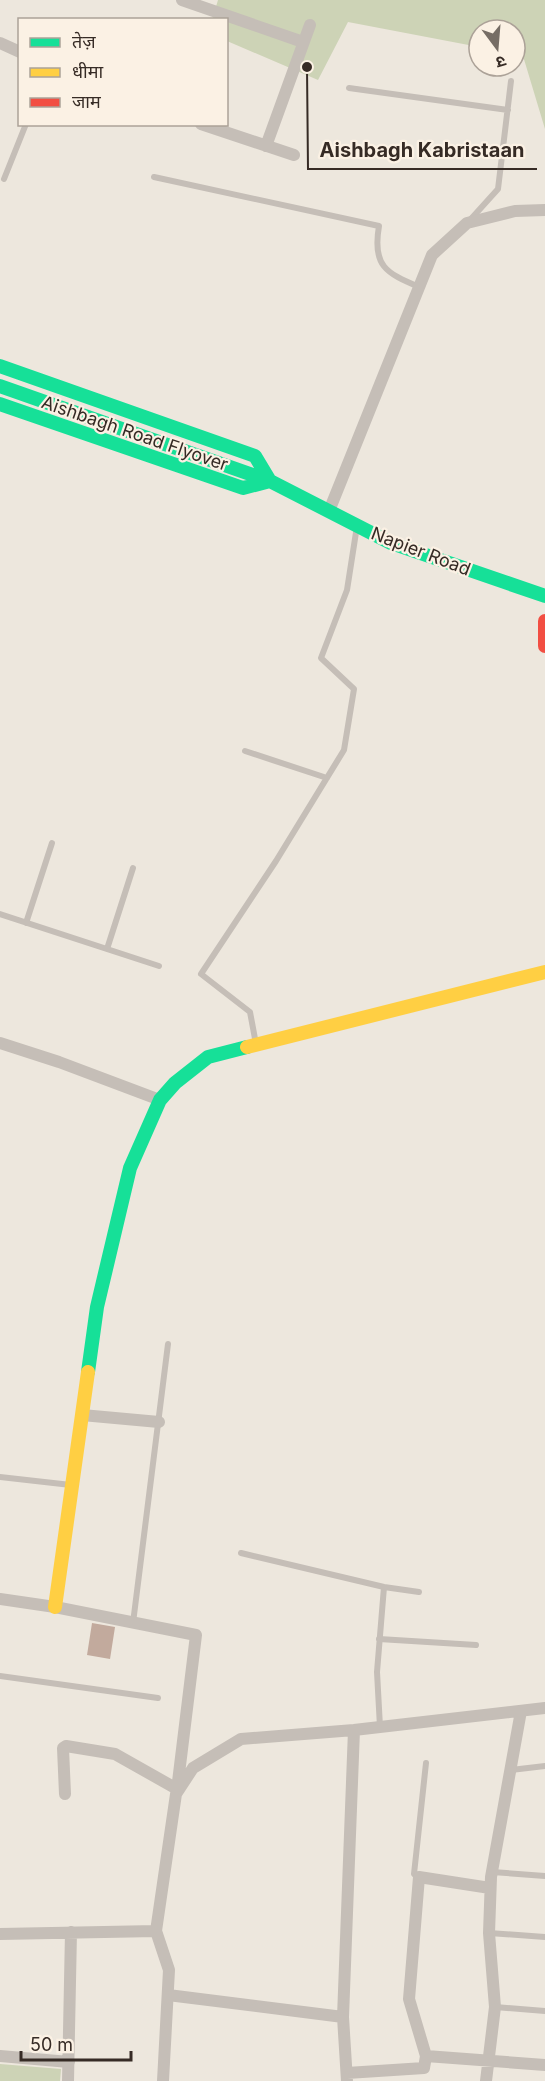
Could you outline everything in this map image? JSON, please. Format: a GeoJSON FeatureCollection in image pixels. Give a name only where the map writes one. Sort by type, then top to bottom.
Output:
{"type":"FeatureCollection","features":[{"type":"Feature","properties":{"kind":"street"},"geometry":{"type":"LineString","coordinates":[[182,0],[303,42]]}},
{"type":"Feature","properties":{"kind":"street"},"geometry":{"type":"LineString","coordinates":[[266,146],[310,25]]}},
{"type":"Feature","properties":{"kind":"street"},"geometry":{"type":"LineString","coordinates":[[0,43],[18,51]]}},
{"type":"Feature","properties":{"kind":"street"},"geometry":{"type":"LineString","coordinates":[[207,126],[294,155]]}},
{"type":"Feature","properties":{"kind":"street"},"geometry":{"type":"LineString","coordinates":[[329,511],[432,255],[467,223],[515,211],[545,210]]}},
{"type":"Feature","properties":{"kind":"street"},"geometry":{"type":"LineString","coordinates":[[0,366],[255,456],[270,481],[243,488],[0,404]]}},
{"type":"Feature","properties":{"kind":"street","name":"Aishbagh Road Flyover"},"geometry":{"type":"LineString","coordinates":[[0,386],[270,481]]}},
{"type":"Feature","properties":{"kind":"street","name":"Napier Road"},"geometry":{"type":"LineString","coordinates":[[270,481],[391,543],[545,596]]}},
{"type":"Feature","properties":{"kind":"street"},"geometry":{"type":"LineString","coordinates":[[545,621],[543,639],[545,646]]}},
{"type":"Feature","properties":{"kind":"street"},"geometry":{"type":"LineString","coordinates":[[55,1606],[97,1307],[130,1168],[160,1100],[175,1083],[208,1057],[545,972]]}},
{"type":"Feature","properties":{"kind":"street"},"geometry":{"type":"LineString","coordinates":[[0,1043],[59,1062],[160,1100]]}},
{"type":"Feature","properties":{"kind":"street"},"geometry":{"type":"LineString","coordinates":[[82,1415],[159,1422]]}},
{"type":"Feature","properties":{"kind":"street"},"geometry":{"type":"LineString","coordinates":[[0,1599],[55,1606],[133,1624],[196,1635],[177,1792],[156,1931],[169,1970],[163,2081]]}},
{"type":"Feature","properties":{"kind":"street"},"geometry":{"type":"LineString","coordinates":[[177,1792],[193,1768],[242,1739],[354,1730],[545,1708]]}},
{"type":"Feature","properties":{"kind":"street"},"geometry":{"type":"LineString","coordinates":[[486,2081],[495,2007],[489,1933],[490,1888],[521,1711]]}},
{"type":"Feature","properties":{"kind":"street"},"geometry":{"type":"LineString","coordinates":[[354,1730],[343,2017],[347,2077],[424,2068],[426,2056],[409,1999],[419,1877],[490,1888]]}},
{"type":"Feature","properties":{"kind":"street"},"geometry":{"type":"LineString","coordinates":[[65,1794],[63,1748],[66,1746],[115,1754],[177,1792]]}},
{"type":"Feature","properties":{"kind":"street"},"geometry":{"type":"LineString","coordinates":[[0,1934],[156,1931]]}},
{"type":"Feature","properties":{"kind":"street"},"geometry":{"type":"LineString","coordinates":[[68,2081],[71,1932]]}},
{"type":"Feature","properties":{"kind":"street"},"geometry":{"type":"LineString","coordinates":[[168,1995],[343,2017]]}},
{"type":"Feature","properties":{"kind":"street"},"geometry":{"type":"LineString","coordinates":[[0,2056],[69,2062]]}},
{"type":"Feature","properties":{"kind":"street"},"geometry":{"type":"LineString","coordinates":[[426,2056],[545,2065]]}},
{"type":"Feature","properties":{"kind":"lane"},"geometry":{"type":"LineString","coordinates":[[467,223],[498,189],[511,81]]}},
{"type":"Feature","properties":{"kind":"lane"},"geometry":{"type":"LineString","coordinates":[[349,88],[508,110]]}},
{"type":"Feature","properties":{"kind":"lane"},"geometry":{"type":"LineString","coordinates":[[4,179],[25,126]]}},
{"type":"Feature","properties":{"kind":"lane"},"geometry":{"type":"LineString","coordinates":[[154,177],[379,226],[377,239],[379,260],[391,275],[418,287]]}},
{"type":"Feature","properties":{"kind":"lane"},"geometry":{"type":"LineString","coordinates":[[256,1044],[250,1012],[201,974],[225,941],[344,750],[354,690],[321,658],[347,590],[357,526]]}},
{"type":"Feature","properties":{"kind":"lane"},"geometry":{"type":"LineString","coordinates":[[245,751],[327,778]]}},
{"type":"Feature","properties":{"kind":"lane"},"geometry":{"type":"LineString","coordinates":[[26,923],[52,843]]}},
{"type":"Feature","properties":{"kind":"lane"},"geometry":{"type":"LineString","coordinates":[[107,949],[133,868]]}},
{"type":"Feature","properties":{"kind":"lane"},"geometry":{"type":"LineString","coordinates":[[0,914],[159,966]]}},
{"type":"Feature","properties":{"kind":"lane"},"geometry":{"type":"LineString","coordinates":[[133,1624],[168,1344]]}},
{"type":"Feature","properties":{"kind":"lane"},"geometry":{"type":"LineString","coordinates":[[0,1477],[72,1485]]}},
{"type":"Feature","properties":{"kind":"lane"},"geometry":{"type":"LineString","coordinates":[[241,1553],[384,1587],[419,1592]]}},
{"type":"Feature","properties":{"kind":"lane"},"geometry":{"type":"LineString","coordinates":[[380,1727],[377,1672],[384,1587]]}},
{"type":"Feature","properties":{"kind":"lane"},"geometry":{"type":"LineString","coordinates":[[379,1639],[476,1646]]}},
{"type":"Feature","properties":{"kind":"lane"},"geometry":{"type":"LineString","coordinates":[[0,1676],[158,1698]]}},
{"type":"Feature","properties":{"kind":"lane"},"geometry":{"type":"LineString","coordinates":[[419,1877],[414,1874],[426,1763]]}},
{"type":"Feature","properties":{"kind":"lane"},"geometry":{"type":"LineString","coordinates":[[510,1770],[545,1766]]}},
{"type":"Feature","properties":{"kind":"lane"},"geometry":{"type":"LineString","coordinates":[[492,1872],[545,1876]]}},
{"type":"Feature","properties":{"kind":"lane"},"geometry":{"type":"LineString","coordinates":[[489,1933],[545,1937]]}},
{"type":"Feature","properties":{"kind":"lane"},"geometry":{"type":"LineString","coordinates":[[495,2007],[545,2011]]}},
{"type":"Feature","properties":{"kind":"green space"},"geometry":{"type":"Polygon","coordinates":[[[218,0],[545,0],[545,129],[527,69],[527,18],[467,18],[467,45],[348,22],[318,80],[228,41],[228,18],[213,18],[218,0]]]}},
{"type":"Feature","properties":{"kind":"green space"},"geometry":{"type":"Polygon","coordinates":[[[0,2064],[61,2069],[60,2081],[0,2081],[0,2064]]]}},
{"type":"Feature","properties":{"kind":"building"},"geometry":{"type":"Polygon","coordinates":[[[92,1623],[115,1627],[110,1659],[87,1655],[92,1623]]]}},
{"type":"Feature","properties":{"kind":"traffic: fast"},"geometry":{"type":"LineString","coordinates":[[0,366],[255,456],[270,481]]}},
{"type":"Feature","properties":{"kind":"traffic: fast"},"geometry":{"type":"LineString","coordinates":[[0,386],[270,481],[391,543],[545,596]]}},
{"type":"Feature","properties":{"kind":"traffic: fast"},"geometry":{"type":"LineString","coordinates":[[0,404],[243,488],[270,481]]}},
{"type":"Feature","properties":{"kind":"traffic: fast"},"geometry":{"type":"LineString","coordinates":[[88,1372],[97,1307],[130,1168],[160,1100],[175,1083],[208,1057],[247,1047]]}},
{"type":"Feature","properties":{"kind":"traffic: slow"},"geometry":{"type":"LineString","coordinates":[[247,1047],[545,972]]}},
{"type":"Feature","properties":{"kind":"traffic: slow"},"geometry":{"type":"LineString","coordinates":[[55,1607],[88,1372]]}},
{"type":"Feature","properties":{"kind":"traffic: jam"},"geometry":{"type":"LineString","coordinates":[[545,621],[545,646]]}},
{"type":"Feature","properties":{"kind":"place","name":"Aishbagh Kabristaan"},"geometry":{"type":"Point","coordinates":[307,67]}}]}
